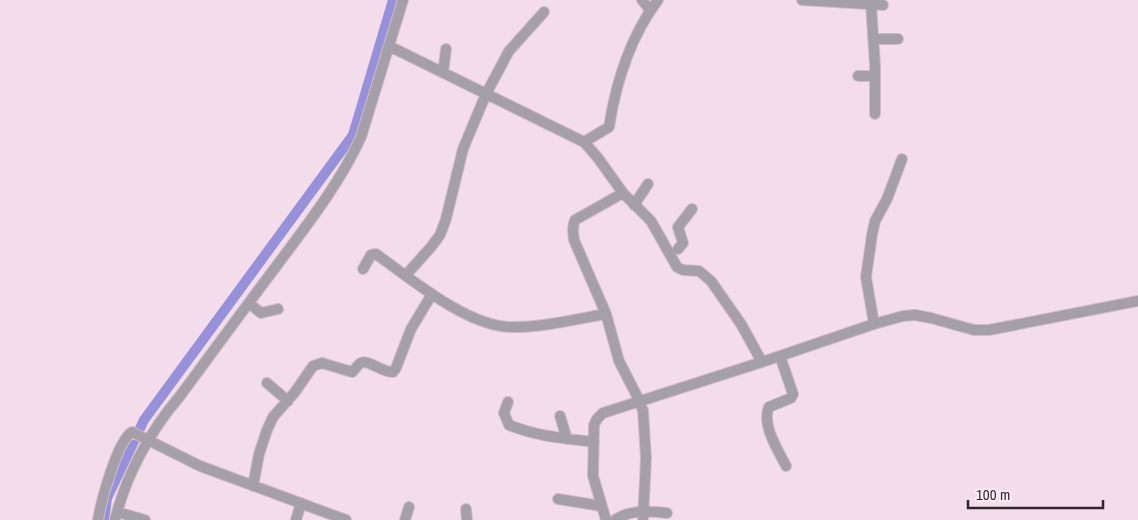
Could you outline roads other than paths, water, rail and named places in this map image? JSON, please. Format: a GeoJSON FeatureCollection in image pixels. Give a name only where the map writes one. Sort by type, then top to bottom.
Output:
{"type":"FeatureCollection","features":[{"type":"Feature","properties":{"kind":"street"},"geometry":{"type":"LineString","coordinates":[[145,520],[116,516],[142,437],[180,396],[331,191],[351,158],[360,137],[403,0]]}},
{"type":"Feature","properties":{"kind":"street"},"geometry":{"type":"LineString","coordinates":[[642,0],[650,10]]}},
{"type":"Feature","properties":{"kind":"street"},"geometry":{"type":"LineString","coordinates":[[584,142],[609,127],[620,74],[650,10],[658,0]]}},
{"type":"Feature","properties":{"kind":"street"},"geometry":{"type":"LineString","coordinates":[[802,0],[883,4]]}},
{"type":"Feature","properties":{"kind":"street"},"geometry":{"type":"LineString","coordinates":[[871,4],[876,76],[875,114]]}},
{"type":"Feature","properties":{"kind":"street"},"geometry":{"type":"LineString","coordinates":[[406,275],[440,235],[446,219],[463,149],[470,130],[509,50],[544,12]]}},
{"type":"Feature","properties":{"kind":"street"},"geometry":{"type":"LineString","coordinates":[[874,39],[898,40]]}},
{"type":"Feature","properties":{"kind":"street"},"geometry":{"type":"LineString","coordinates":[[388,46],[584,142],[623,193],[651,221],[674,252],[676,267],[683,270],[699,271],[711,281],[734,312],[762,362]]}},
{"type":"Feature","properties":{"kind":"street"},"geometry":{"type":"LineString","coordinates":[[443,73],[446,49]]}},
{"type":"Feature","properties":{"kind":"street"},"geometry":{"type":"LineString","coordinates":[[858,76],[876,76]]}},
{"type":"Feature","properties":{"kind":"street"},"geometry":{"type":"LineString","coordinates":[[874,324],[866,277],[872,235],[902,159]]}},
{"type":"Feature","properties":{"kind":"street"},"geometry":{"type":"LineString","coordinates":[[634,205],[648,184]]}},
{"type":"Feature","properties":{"kind":"street"},"geometry":{"type":"LineString","coordinates":[[623,193],[575,220],[573,225],[574,240],[606,314],[619,361],[640,402],[646,458],[644,516]]}},
{"type":"Feature","properties":{"kind":"street"},"geometry":{"type":"LineString","coordinates":[[674,252],[683,242],[678,226],[692,209]]}},
{"type":"Feature","properties":{"kind":"street"},"geometry":{"type":"LineString","coordinates":[[363,269],[373,253],[376,254],[432,294],[463,313],[486,322],[509,327],[606,314]]}},
{"type":"Feature","properties":{"kind":"street"},"geometry":{"type":"LineString","coordinates":[[253,486],[266,430],[273,417],[288,401],[313,366],[322,364],[352,372],[360,363],[365,362],[392,372],[396,368],[411,328],[432,294]]}},
{"type":"Feature","properties":{"kind":"street"},"geometry":{"type":"LineString","coordinates":[[606,520],[593,476],[594,425],[596,418],[603,413],[903,316],[915,315],[974,330],[989,330],[1138,302]]}},
{"type":"Feature","properties":{"kind":"street"},"geometry":{"type":"LineString","coordinates":[[249,303],[261,313],[278,309]]}},
{"type":"Feature","properties":{"kind":"street"},"geometry":{"type":"LineString","coordinates":[[780,356],[793,394],[791,398],[769,407],[766,413],[766,422],[786,466]]}},
{"type":"Feature","properties":{"kind":"street"},"geometry":{"type":"LineString","coordinates":[[267,383],[288,401]]}},
{"type":"Feature","properties":{"kind":"street"},"geometry":{"type":"LineString","coordinates":[[508,402],[504,414],[509,425],[536,435],[594,442]]}},
{"type":"Feature","properties":{"kind":"street"},"geometry":{"type":"LineString","coordinates":[[560,416],[567,439]]}},
{"type":"Feature","properties":{"kind":"street"},"geometry":{"type":"LineString","coordinates":[[98,520],[107,481],[130,432],[200,466],[346,520]]}},
{"type":"Feature","properties":{"kind":"street"},"geometry":{"type":"LineString","coordinates":[[558,499],[601,506]]}},
{"type":"Feature","properties":{"kind":"street"},"geometry":{"type":"LineString","coordinates":[[296,520],[300,503]]}},
{"type":"Feature","properties":{"kind":"street"},"geometry":{"type":"LineString","coordinates":[[405,520],[408,507]]}},
{"type":"Feature","properties":{"kind":"street"},"geometry":{"type":"LineString","coordinates":[[466,509],[467,520]]}},
{"type":"Feature","properties":{"kind":"street"},"geometry":{"type":"LineString","coordinates":[[615,520],[623,515],[644,516],[667,513]]}},
{"type":"Feature","properties":{"kind":"waterway"},"geometry":{"type":"LineString","coordinates":[[104,520],[107,498],[144,420],[353,135],[393,0]]}}]}
